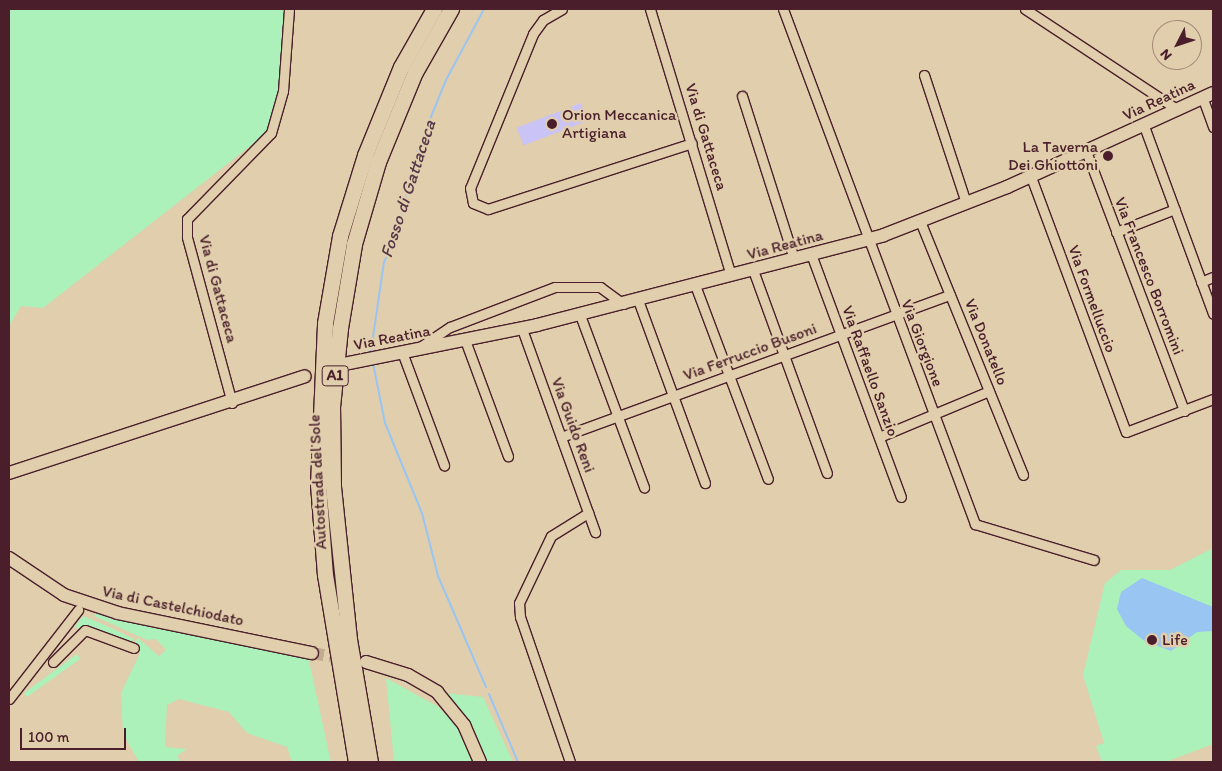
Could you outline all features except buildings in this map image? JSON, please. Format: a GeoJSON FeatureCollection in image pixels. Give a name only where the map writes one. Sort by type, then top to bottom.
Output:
{"type":"FeatureCollection","features":[{"type":"Feature","properties":{"kind":"highway","name":"Autostrada del Sole"},"geometry":{"type":"LineString","coordinates":[[356,762],[325,575],[318,485],[325,323],[340,236],[365,155],[402,67],[434,9]]}},
{"type":"Feature","properties":{"kind":"highway","name":"Autostrada del Sole"},"geometry":{"type":"LineString","coordinates":[[370,762],[350,639],[332,486],[332,406],[340,328],[354,244],[378,162],[415,72],[451,9]]}},
{"type":"Feature","properties":{"kind":"street","name":"Via di Gattaceca"},"geometry":{"type":"LineString","coordinates":[[232,402],[187,237],[187,219],[271,133],[283,91],[290,9]]}},
{"type":"Feature","properties":{"kind":"street"},"geometry":{"type":"LineString","coordinates":[[562,9],[543,20],[533,34],[470,188],[473,203],[488,209],[692,143]]}},
{"type":"Feature","properties":{"kind":"street","name":"Via di Gattaceca"},"geometry":{"type":"LineString","coordinates":[[650,9],[731,275]]}},
{"type":"Feature","properties":{"kind":"street","name":"Via Giorgione"},"geometry":{"type":"LineString","coordinates":[[784,9],[867,240],[975,524],[1094,560]]}},
{"type":"Feature","properties":{"kind":"street"},"geometry":{"type":"LineString","coordinates":[[1025,9],[1178,110]]}},
{"type":"Feature","properties":{"kind":"street"},"geometry":{"type":"LineString","coordinates":[[924,75],[966,203]]}},
{"type":"Feature","properties":{"kind":"street"},"geometry":{"type":"LineString","coordinates":[[742,96],[794,259]]}},
{"type":"Feature","properties":{"kind":"street"},"geometry":{"type":"LineString","coordinates":[[1208,96],[1213,127]]}},
{"type":"Feature","properties":{"kind":"street","name":"Via Reatina"},"geometry":{"type":"LineString","coordinates":[[344,364],[522,328],[623,304],[867,240],[920,221],[1031,176],[1208,96]]}},
{"type":"Feature","properties":{"kind":"street"},"geometry":{"type":"LineString","coordinates":[[1144,126],[1213,314]]}},
{"type":"Feature","properties":{"kind":"street","name":"Via Francesco Borromini"},"geometry":{"type":"LineString","coordinates":[[1086,151],[1184,411]]}},
{"type":"Feature","properties":{"kind":"street","name":"Via Formelluccio"},"geometry":{"type":"LineString","coordinates":[[1031,176],[1126,432],[1184,411]]}},
{"type":"Feature","properties":{"kind":"street"},"geometry":{"type":"LineString","coordinates":[[1116,232],[1175,210]]}},
{"type":"Feature","properties":{"kind":"street","name":"Via Donatello"},"geometry":{"type":"LineString","coordinates":[[920,221],[1023,475]]}},
{"type":"Feature","properties":{"kind":"street","name":"Via Raffaello Sanzio"},"geometry":{"type":"LineString","coordinates":[[811,254],[901,497]]}},
{"type":"Feature","properties":{"kind":"street"},"geometry":{"type":"LineString","coordinates":[[753,270],[827,473]]}},
{"type":"Feature","properties":{"kind":"street"},"geometry":{"type":"LineString","coordinates":[[1201,282],[1213,277]]}},
{"type":"Feature","properties":{"kind":"street"},"geometry":{"type":"LineString","coordinates":[[695,285],[768,479]]}},
{"type":"Feature","properties":{"kind":"street"},"geometry":{"type":"LineString","coordinates":[[444,465],[408,351],[450,327],[534,291],[600,287],[623,304]]}},
{"type":"Feature","properties":{"kind":"street","name":"Via Ferruccio Busoni"},"geometry":{"type":"LineString","coordinates":[[561,436],[950,295]]}},
{"type":"Feature","properties":{"kind":"street"},"geometry":{"type":"LineString","coordinates":[[638,300],[705,483]]}},
{"type":"Feature","properties":{"kind":"street"},"geometry":{"type":"LineString","coordinates":[[580,314],[644,487]]}},
{"type":"Feature","properties":{"kind":"street","name":"Via Guido Reni"},"geometry":{"type":"LineString","coordinates":[[522,328],[595,532]]}},
{"type":"Feature","properties":{"kind":"street"},"geometry":{"type":"LineString","coordinates":[[465,340],[508,456]]}},
{"type":"Feature","properties":{"kind":"street"},"geometry":{"type":"LineString","coordinates":[[9,473],[232,402],[305,376]]}},
{"type":"Feature","properties":{"kind":"street"},"geometry":{"type":"LineString","coordinates":[[878,436],[989,391]]}},
{"type":"Feature","properties":{"kind":"street"},"geometry":{"type":"LineString","coordinates":[[1184,411],[1213,399]]}},
{"type":"Feature","properties":{"kind":"street"},"geometry":{"type":"LineString","coordinates":[[570,762],[520,617],[520,603],[551,536],[588,513]]}},
{"type":"Feature","properties":{"kind":"street","name":"Via di Castelchiodato"},"geometry":{"type":"LineString","coordinates":[[9,558],[64,595],[109,611],[312,653]]}},
{"type":"Feature","properties":{"kind":"street"},"geometry":{"type":"LineString","coordinates":[[9,699],[78,610]]}},
{"type":"Feature","properties":{"kind":"street"},"geometry":{"type":"LineString","coordinates":[[53,662],[85,630],[134,648]]}},
{"type":"Feature","properties":{"kind":"street"},"geometry":{"type":"LineString","coordinates":[[366,662],[408,675],[437,692],[464,725],[480,762]]}},
{"type":"Feature","properties":{"kind":"green space"},"geometry":{"type":"Polygon","coordinates":[[[9,9],[287,9],[282,82],[268,132],[43,308],[21,306],[9,326],[9,9]]]}},
{"type":"Feature","properties":{"kind":"green space","name":"Life"},"geometry":{"type":"Polygon","coordinates":[[[1213,548],[1213,744],[1166,762],[1102,762],[1096,746],[1104,743],[1083,675],[1105,583],[1121,570],[1170,570],[1213,548]]]}},
{"type":"Feature","properties":{"kind":"green space"},"geometry":{"type":"Polygon","coordinates":[[[96,612],[156,628],[308,656],[331,762],[292,762],[287,747],[247,733],[229,712],[179,699],[167,705],[165,747],[187,749],[177,756],[181,762],[139,762],[123,734],[121,693],[140,653],[132,645],[138,638],[159,656],[166,650],[156,639],[147,640],[94,616],[96,612]]]}},
{"type":"Feature","properties":{"kind":"green space"},"geometry":{"type":"Polygon","coordinates":[[[83,616],[134,639],[129,645],[82,632],[75,626],[83,616]]]}},
{"type":"Feature","properties":{"kind":"green space"},"geometry":{"type":"Polygon","coordinates":[[[77,654],[80,659],[27,697],[24,693],[77,654]]]}},
{"type":"Feature","properties":{"kind":"green space"},"geometry":{"type":"Polygon","coordinates":[[[386,678],[437,706],[455,723],[472,762],[394,762],[386,678]]]}},
{"type":"Feature","properties":{"kind":"green space"},"geometry":{"type":"Polygon","coordinates":[[[445,693],[483,697],[513,762],[485,762],[472,724],[445,693]]]}},
{"type":"Feature","properties":{"kind":"water"},"geometry":{"type":"Polygon","coordinates":[[[1142,578],[1213,607],[1213,631],[1197,632],[1171,651],[1143,640],[1126,626],[1117,609],[1121,592],[1142,578]]]}},
{"type":"Feature","properties":{"kind":"waterway","name":"Fosso di Gattaceca"},"geometry":{"type":"LineString","coordinates":[[371,351],[384,262],[394,242],[418,149],[446,80],[484,9]]}},
{"type":"Feature","properties":{"kind":"waterway","name":"Fosso di Gattaceca"},"geometry":{"type":"LineString","coordinates":[[373,363],[385,423],[422,513],[438,576],[486,687]]}},
{"type":"Feature","properties":{"kind":"waterway","name":"Fosso di Gattaceca"},"geometry":{"type":"LineString","coordinates":[[489,694],[518,762]]}},
{"type":"Feature","properties":{"kind":"tunnel"},"geometry":{"type":"LineString","coordinates":[[312,653],[346,659]]}},
{"type":"Feature","properties":{"kind":"place","name":"Orion Meccanica Artigiana"},"geometry":{"type":"Point","coordinates":[552,124]}},
{"type":"Feature","properties":{"kind":"place","name":"La Taverna Dei Ghiottoni"},"geometry":{"type":"Point","coordinates":[1108,156]}},
{"type":"Feature","properties":{"kind":"place","name":"Life"},"geometry":{"type":"Point","coordinates":[1152,640]}}]}
